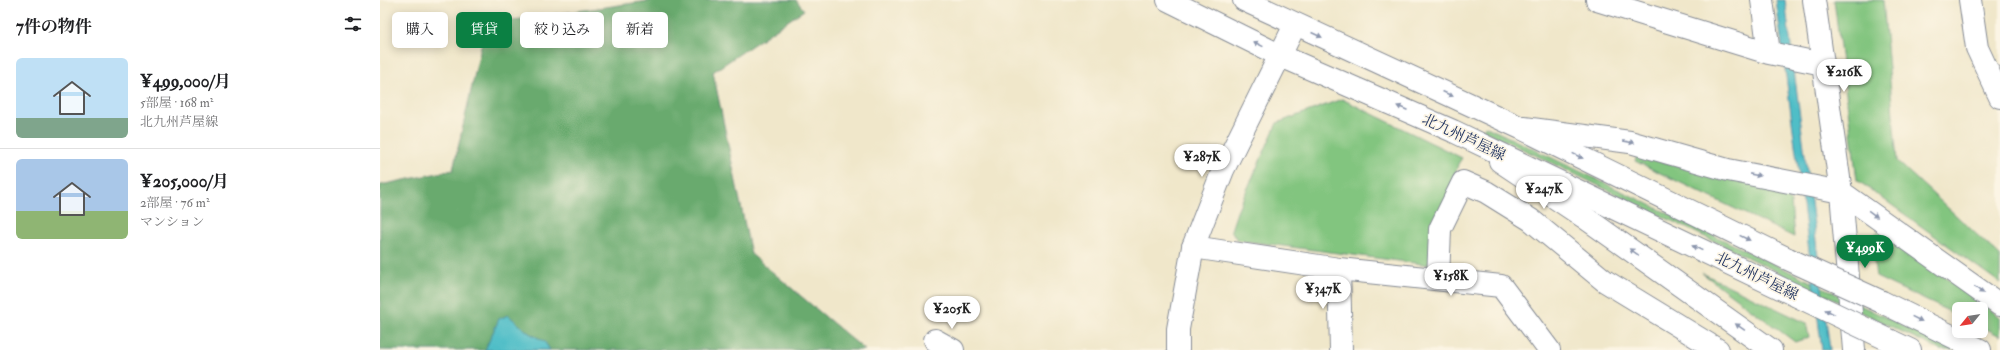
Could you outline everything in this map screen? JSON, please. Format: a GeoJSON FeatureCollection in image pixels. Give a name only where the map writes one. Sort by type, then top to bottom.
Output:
{"type":"FeatureCollection","features":[{"type":"Feature","properties":{"kind":"street","name":"北九州芦屋線"},"geometry":{"type":"LineString","coordinates":[[1168,0],[1281,56],[1453,130],[1910,350]]}},
{"type":"Feature","properties":{"kind":"street","name":"北九州芦屋線"},"geometry":{"type":"LineString","coordinates":[[1244,0],[1295,25],[1521,128],[1788,259],[1882,302],[1980,350]]}},
{"type":"Feature","properties":{"kind":"street"},"geometry":{"type":"LineString","coordinates":[[1597,0],[1769,53],[1823,64]]}},
{"type":"Feature","properties":{"kind":"street"},"geometry":{"type":"LineString","coordinates":[[1762,0],[1769,53]]}},
{"type":"Feature","properties":{"kind":"street"},"geometry":{"type":"LineString","coordinates":[[1814,0],[1841,192],[1854,350]]}},
{"type":"Feature","properties":{"kind":"street"},"geometry":{"type":"LineString","coordinates":[[1970,0],[1977,48],[1999,94]]}},
{"type":"Feature","properties":{"kind":"street"},"geometry":{"type":"LineString","coordinates":[[1178,350],[1178,329],[1193,246],[1223,170],[1281,56],[1295,25]]}},
{"type":"Feature","properties":{"kind":"street"},"geometry":{"type":"LineString","coordinates":[[1521,128],[1630,142],[1728,170],[1841,192],[2000,305]]}},
{"type":"Feature","properties":{"kind":"street"},"geometry":{"type":"LineString","coordinates":[[1453,130],[1584,216],[1771,350]]}},
{"type":"Feature","properties":{"kind":"street"},"geometry":{"type":"LineString","coordinates":[[1438,279],[1440,230],[1463,182],[1486,192],[1531,220],[1605,281],[1718,350]]}},
{"type":"Feature","properties":{"kind":"street"},"geometry":{"type":"LineString","coordinates":[[1193,246],[1339,269],[1501,286],[1549,350]]}},
{"type":"Feature","properties":{"kind":"street"},"geometry":{"type":"LineString","coordinates":[[1339,269],[1341,350]]}},
{"type":"Feature","properties":{"kind":"green space"},"geometry":{"type":"Polygon","coordinates":[[[655,0],[796,0],[804,10],[713,72],[751,254],[865,350],[380,350],[380,185],[453,170],[481,48],[512,48],[512,20],[520,19],[520,48],[604,48],[604,12],[570,12],[655,0]]]}},
{"type":"Feature","properties":{"kind":"green space"},"geometry":{"type":"Polygon","coordinates":[[[1834,0],[1883,0],[1897,161],[2000,256],[2000,283],[1857,180],[1834,0]]]}},
{"type":"Feature","properties":{"kind":"green space"},"geometry":{"type":"Polygon","coordinates":[[[1342,99],[1462,158],[1458,164],[1430,265],[1237,240],[1231,230],[1237,212],[1277,123],[1342,99]]]}},
{"type":"Feature","properties":{"kind":"green space"},"geometry":{"type":"Polygon","coordinates":[[[1485,126],[1954,350],[1940,350],[1483,130],[1485,126]]]}},
{"type":"Feature","properties":{"kind":"green space"},"geometry":{"type":"Polygon","coordinates":[[[1637,156],[1779,188],[1791,202],[1794,237],[1635,161],[1637,156]]]}},
{"type":"Feature","properties":{"kind":"green space"},"geometry":{"type":"Polygon","coordinates":[[[1881,231],[1979,302],[1952,302],[1952,313],[1876,277],[1871,236],[1881,231]]]}},
{"type":"Feature","properties":{"kind":"green space"},"geometry":{"type":"Polygon","coordinates":[[[1702,273],[1806,323],[1809,337],[1795,342],[1702,273]]]}},
{"type":"Feature","properties":{"kind":"green space"},"geometry":{"type":"Polygon","coordinates":[[[1988,308],[2000,317],[2000,336],[1988,330],[1988,308]]]}},
{"type":"Feature","properties":{"kind":"water"},"geometry":{"type":"Polygon","coordinates":[[[1776,0],[1785,0],[1830,350],[1822,350],[1776,0]]]}},
{"type":"Feature","properties":{"kind":"water"},"geometry":{"type":"Polygon","coordinates":[[[508,315],[529,333],[544,341],[550,350],[485,350],[499,319],[508,315]]]}}]}
